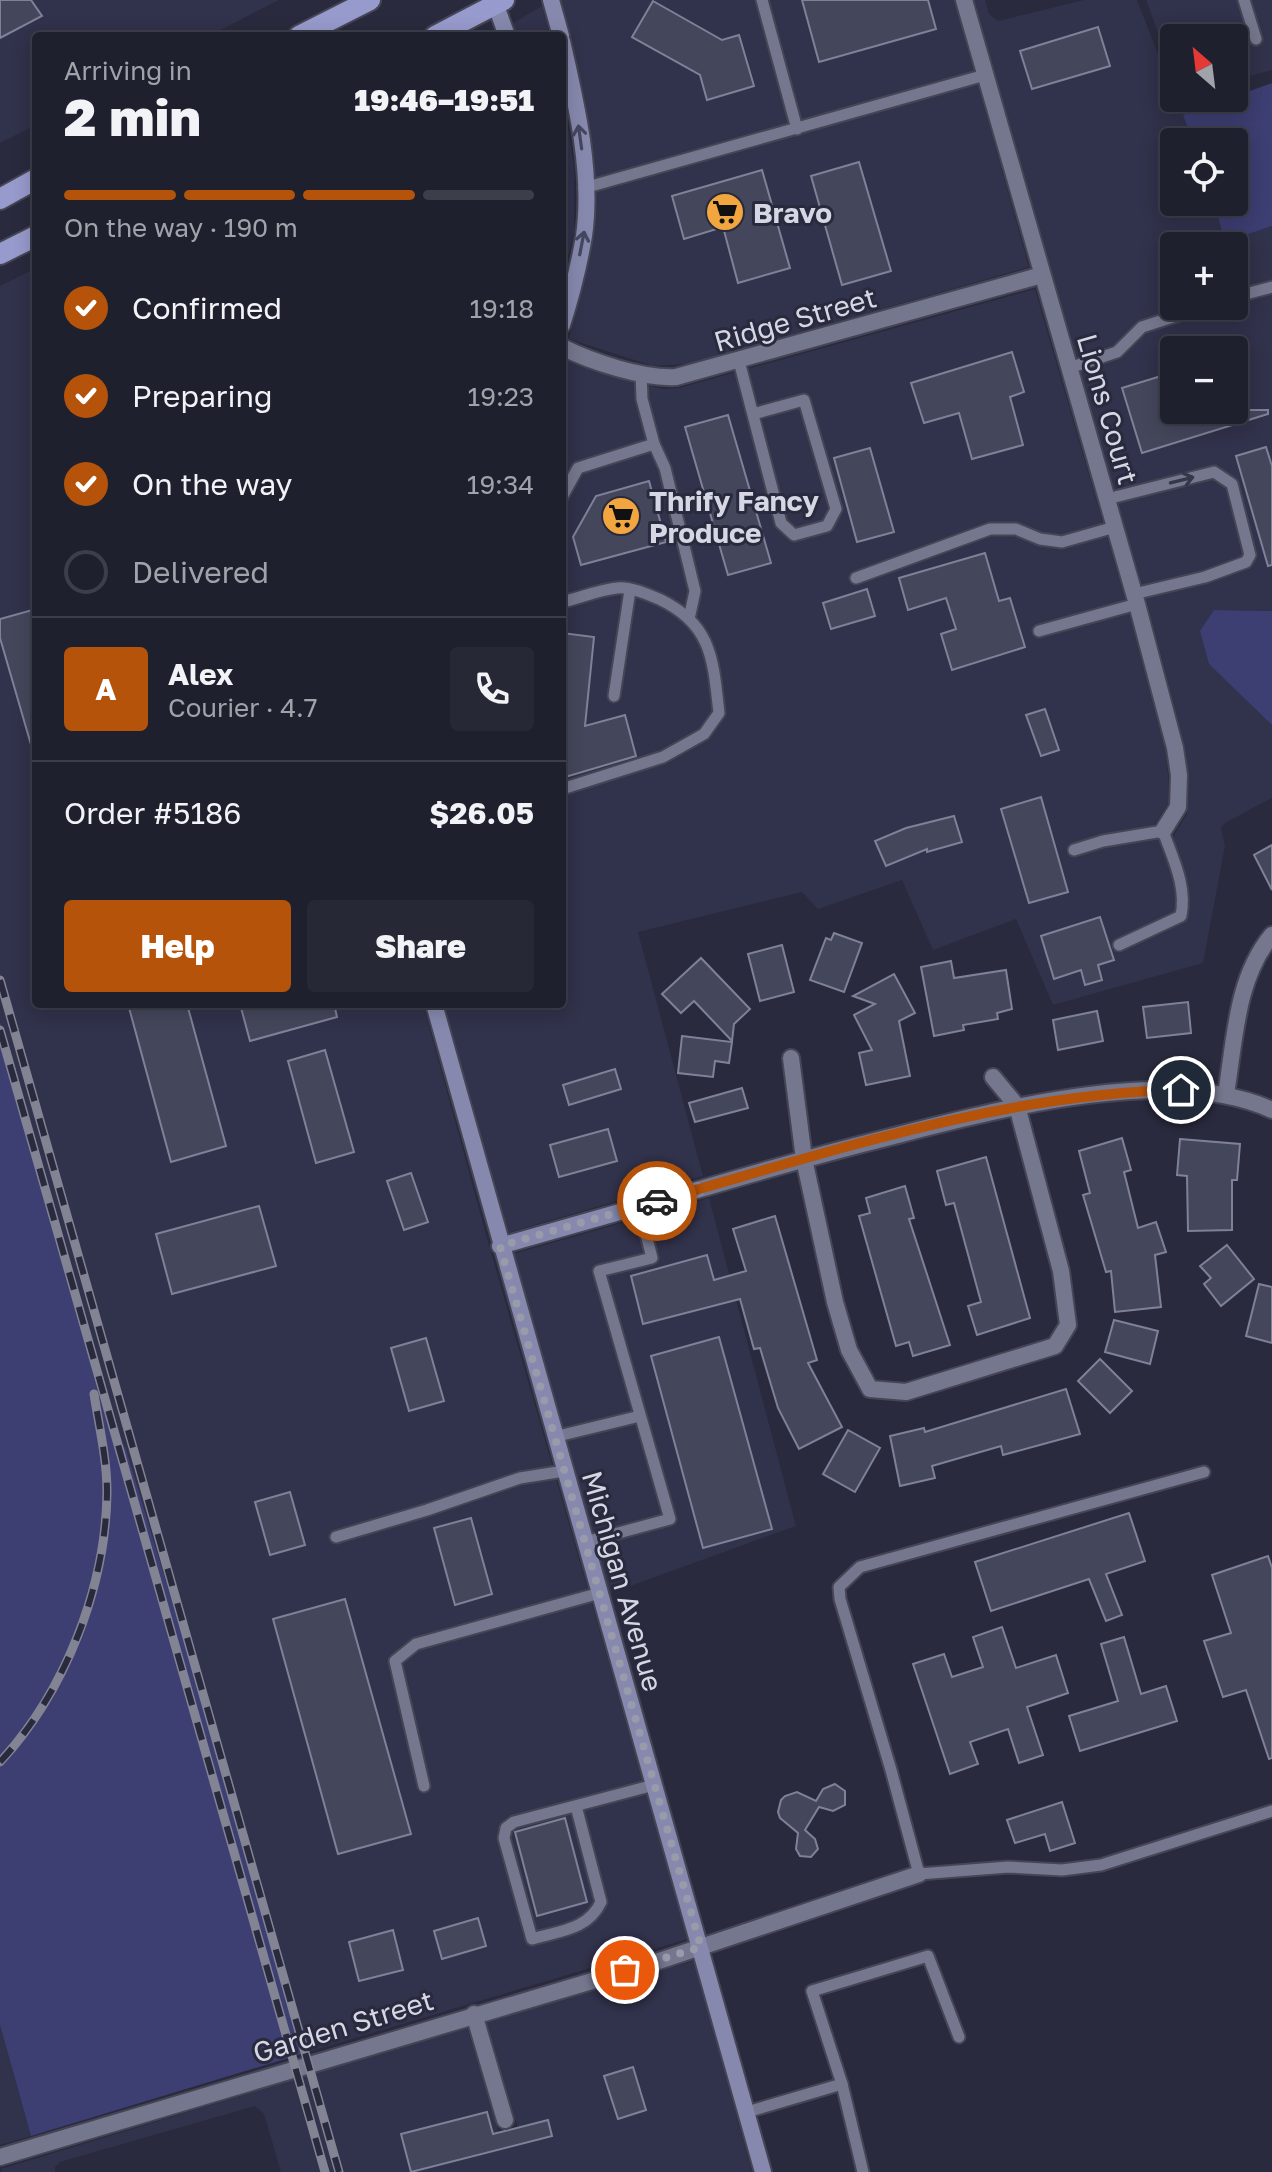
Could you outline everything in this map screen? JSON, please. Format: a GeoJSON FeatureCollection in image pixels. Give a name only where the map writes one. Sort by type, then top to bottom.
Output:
{"type":"FeatureCollection","features":[{"type":"Feature","properties":{"kind":"main road"},"geometry":{"type":"LineString","coordinates":[[307,32],[370,0]]}},
{"type":"Feature","properties":{"kind":"main road"},"geometry":{"type":"LineString","coordinates":[[551,0],[559,32]]}},
{"type":"Feature","properties":{"kind":"main road"},"geometry":{"type":"LineString","coordinates":[[442,32],[498,1],[506,32]]}},
{"type":"Feature","properties":{"kind":"main road"},"geometry":{"type":"LineString","coordinates":[[566,61],[585,168],[584,234],[566,308]]}},
{"type":"Feature","properties":{"kind":"main road"},"geometry":{"type":"LineString","coordinates":[[0,199],[32,181]]}},
{"type":"Feature","properties":{"kind":"main road"},"geometry":{"type":"LineString","coordinates":[[0,254],[32,238]]}},
{"type":"Feature","properties":{"kind":"main road","name":"Michigan Avenue"},"geometry":{"type":"LineString","coordinates":[[435,1008],[763,2172]]}},
{"type":"Feature","properties":{"kind":"main road"},"geometry":{"type":"LineString","coordinates":[[500,1246],[697,1190]]}},
{"type":"Feature","properties":{"kind":"street","name":"Lions Court"},"geometry":{"type":"LineString","coordinates":[[964,0],[1136,599],[1175,748],[1179,775],[1178,807],[1163,831]]}},
{"type":"Feature","properties":{"kind":"street","name":"Ridge Street"},"geometry":{"type":"LineString","coordinates":[[566,349],[641,374],[676,377],[1042,275]]}},
{"type":"Feature","properties":{"kind":"street"},"geometry":{"type":"LineString","coordinates":[[1226,1094],[1247,976],[1258,952],[1272,935]]}},
{"type":"Feature","properties":{"kind":"street"},"geometry":{"type":"LineString","coordinates":[[791,1058],[804,1159],[835,1302],[849,1350],[870,1389],[906,1392],[1055,1346],[1068,1325],[1061,1271],[1017,1106],[993,1077]]}},
{"type":"Feature","properties":{"kind":"street"},"geometry":{"type":"LineString","coordinates":[[697,1190],[804,1159],[1017,1106],[1134,1091],[1181,1090],[1226,1094],[1272,1110]]}},
{"type":"Feature","properties":{"kind":"street","name":"Garden Street"},"geometry":{"type":"LineString","coordinates":[[0,2157],[701,1947],[919,1874]]}},
{"type":"Feature","properties":{"kind":"street"},"geometry":{"type":"LineString","coordinates":[[474,2014],[505,2120]]}},
{"type":"Feature","properties":{"kind":"lane"},"geometry":{"type":"LineString","coordinates":[[762,0],[797,129]]}},
{"type":"Feature","properties":{"kind":"lane"},"geometry":{"type":"LineString","coordinates":[[1244,0],[1256,39]]}},
{"type":"Feature","properties":{"kind":"lane"},"geometry":{"type":"LineString","coordinates":[[584,188],[985,75]]}},
{"type":"Feature","properties":{"kind":"lane"},"geometry":{"type":"LineString","coordinates":[[1248,293],[1272,287]]}},
{"type":"Feature","properties":{"kind":"lane"},"geometry":{"type":"LineString","coordinates":[[1069,368],[1117,352],[1142,327],[1164,320]]}},
{"type":"Feature","properties":{"kind":"lane"},"geometry":{"type":"LineString","coordinates":[[739,361],[781,523],[794,535],[827,526],[836,509],[804,400],[753,414]]}},
{"type":"Feature","properties":{"kind":"lane"},"geometry":{"type":"LineString","coordinates":[[641,374],[642,399],[654,444],[665,468],[695,591],[689,619]]}},
{"type":"Feature","properties":{"kind":"lane"},"geometry":{"type":"LineString","coordinates":[[566,490],[578,468],[654,444]]}},
{"type":"Feature","properties":{"kind":"lane"},"geometry":{"type":"LineString","coordinates":[[1039,631],[1205,577],[1246,562],[1250,555],[1232,484],[1214,472],[1107,499]]}},
{"type":"Feature","properties":{"kind":"lane"},"geometry":{"type":"LineString","coordinates":[[856,578],[990,529],[1016,529],[1040,539],[1062,542],[1115,527]]}},
{"type":"Feature","properties":{"kind":"lane"},"geometry":{"type":"LineString","coordinates":[[566,601],[620,587],[679,609],[704,634],[719,713],[704,734],[663,757],[566,788]]}},
{"type":"Feature","properties":{"kind":"lane"},"geometry":{"type":"LineString","coordinates":[[614,696],[630,590]]}},
{"type":"Feature","properties":{"kind":"lane"},"geometry":{"type":"LineString","coordinates":[[1074,850],[1103,841],[1163,831],[1180,879],[1184,902],[1181,916],[1119,945]]}},
{"type":"Feature","properties":{"kind":"lane"},"geometry":{"type":"LineString","coordinates":[[585,1542],[670,1519],[599,1271],[652,1258],[639,1206]]}},
{"type":"Feature","properties":{"kind":"lane"},"geometry":{"type":"LineString","coordinates":[[554,1437],[640,1416]]}},
{"type":"Feature","properties":{"kind":"lane"},"geometry":{"type":"LineString","coordinates":[[336,1537],[520,1478],[564,1471]]}},
{"type":"Feature","properties":{"kind":"lane"},"geometry":{"type":"LineString","coordinates":[[1204,1472],[860,1567],[839,1587],[840,1599],[919,1874],[1008,1867],[1062,1870],[1101,1865],[1272,1811]]}},
{"type":"Feature","properties":{"kind":"lane"},"geometry":{"type":"LineString","coordinates":[[424,1786],[395,1661],[416,1644],[600,1593]]}},
{"type":"Feature","properties":{"kind":"lane"},"geometry":{"type":"LineString","coordinates":[[576,1806],[601,1902],[595,1916],[583,1924],[532,1939],[504,1838],[506,1828],[514,1822],[654,1785]]}},
{"type":"Feature","properties":{"kind":"lane"},"geometry":{"type":"LineString","coordinates":[[863,2172],[842,2084],[812,1991],[928,1956],[959,2037]]}},
{"type":"Feature","properties":{"kind":"lane"},"geometry":{"type":"LineString","coordinates":[[747,2112],[842,2084]]}},
{"type":"Feature","properties":{"kind":"shaded area"},"geometry":{"type":"Polygon","coordinates":[[[0,0],[279,0],[217,32],[32,32],[32,127],[0,143],[0,0]]]}},
{"type":"Feature","properties":{"kind":"shaded area"},"geometry":{"type":"Polygon","coordinates":[[[561,0],[954,0],[1029,267],[688,364],[653,366],[569,339],[594,238],[595,169],[586,103],[561,0]]]}},
{"type":"Feature","properties":{"kind":"shaded area"},"geometry":{"type":"Polygon","coordinates":[[[974,0],[985,0],[989,14],[998,21],[1084,0],[1137,0],[1160,60],[1160,112],[1191,112],[1183,115],[1188,128],[1160,128],[1160,216],[1218,216],[1222,232],[1160,232],[1160,320],[1248,320],[1248,234],[1272,226],[1272,611],[1215,610],[1258,710],[1272,725],[1272,798],[1221,828],[1225,846],[1203,963],[1053,1005],[1016,919],[933,950],[902,880],[818,909],[802,892],[638,932],[703,1176],[507,1233],[445,1008],[566,1008],[566,360],[640,384],[664,389],[679,388],[1035,289],[1165,749],[1168,803],[1149,833],[1167,846],[1187,814],[1189,776],[1185,746],[1147,602],[974,0]]]}},
{"type":"Feature","properties":{"kind":"shaded area"},"geometry":{"type":"Polygon","coordinates":[[[1146,0],[1272,0],[1272,70],[1248,76],[1248,24],[1160,24],[1160,38],[1146,0]]]}},
{"type":"Feature","properties":{"kind":"shaded area"},"geometry":{"type":"Polygon","coordinates":[[[542,6],[549,32],[516,32],[513,23],[542,6]]]}},
{"type":"Feature","properties":{"kind":"shaded area"},"geometry":{"type":"Polygon","coordinates":[[[1272,83],[1272,226],[1248,234],[1222,232],[1218,216],[1248,216],[1248,128],[1188,128],[1183,115],[1191,112],[1248,112],[1248,92],[1272,83]]]}},
{"type":"Feature","properties":{"kind":"shaded area"},"geometry":{"type":"Polygon","coordinates":[[[566,115],[574,168],[574,231],[566,265],[566,115]]]}},
{"type":"Feature","properties":{"kind":"shaded area"},"geometry":{"type":"Polygon","coordinates":[[[32,270],[32,1008],[424,1008],[688,1939],[308,2052],[126,1449],[102,1406],[0,1021],[0,286],[32,270]]]}},
{"type":"Feature","properties":{"kind":"shaded area"},"geometry":{"type":"Polygon","coordinates":[[[1214,610],[1272,611],[1272,725],[1209,664],[1200,631],[1214,610]]]}},
{"type":"Feature","properties":{"kind":"shaded area"},"geometry":{"type":"Polygon","coordinates":[[[0,1021],[102,1406],[126,1449],[308,2052],[31,2136],[0,2025],[0,1021]]]}},
{"type":"Feature","properties":{"kind":"shaded area"},"geometry":{"type":"Polygon","coordinates":[[[709,1198],[796,1526],[611,1593],[707,1933],[513,1254],[709,1198]]]}},
{"type":"Feature","properties":{"kind":"shaded area"},"geometry":{"type":"Polygon","coordinates":[[[694,1961],[752,2172],[281,2172],[264,2114],[255,2106],[60,2162],[55,2172],[2,2172],[1,2169],[467,2027],[499,2133],[518,2128],[486,2022],[694,1961]]]}},
{"type":"Feature","properties":{"kind":"shaded area"},"geometry":{"type":"Polygon","coordinates":[[[0,2025],[31,2136],[0,2145],[0,2025]]]}},
{"type":"Feature","properties":{"kind":"building"},"geometry":{"type":"Polygon","coordinates":[[[0,0],[31,0],[42,16],[0,38],[0,0]]]}},
{"type":"Feature","properties":{"kind":"building"},"geometry":{"type":"Polygon","coordinates":[[[802,0],[928,0],[936,29],[819,62],[802,0]]]}},
{"type":"Feature","properties":{"kind":"building"},"geometry":{"type":"Polygon","coordinates":[[[653,1],[722,40],[739,35],[754,86],[707,100],[700,75],[632,37],[653,1]]]}},
{"type":"Feature","properties":{"kind":"building"},"geometry":{"type":"Polygon","coordinates":[[[1098,27],[1110,66],[1032,89],[1020,51],[1098,27]]]}},
{"type":"Feature","properties":{"kind":"building"},"geometry":{"type":"Polygon","coordinates":[[[859,162],[891,271],[842,285],[811,176],[859,162]]]}},
{"type":"Feature","properties":{"kind":"building","name":"Bravo"},"geometry":{"type":"Polygon","coordinates":[[[762,170],[790,268],[738,283],[723,227],[684,239],[672,196],[762,170]]]}},
{"type":"Feature","properties":{"kind":"building"},"geometry":{"type":"Polygon","coordinates":[[[1012,352],[1024,392],[1010,397],[1023,445],[972,459],[959,413],[924,423],[911,383],[1012,352]]]}},
{"type":"Feature","properties":{"kind":"building"},"geometry":{"type":"Polygon","coordinates":[[[1160,376],[1160,424],[1236,424],[1142,453],[1122,388],[1160,376]]]}},
{"type":"Feature","properties":{"kind":"building"},"geometry":{"type":"Polygon","coordinates":[[[1248,410],[1268,410],[1268,414],[1248,420],[1248,410]]]}},
{"type":"Feature","properties":{"kind":"building"},"geometry":{"type":"Polygon","coordinates":[[[728,415],[771,563],[728,575],[685,427],[728,415]]]}},
{"type":"Feature","properties":{"kind":"building"},"geometry":{"type":"Polygon","coordinates":[[[1266,447],[1272,466],[1272,565],[1268,566],[1236,456],[1266,447]]]}},
{"type":"Feature","properties":{"kind":"building"},"geometry":{"type":"Polygon","coordinates":[[[870,448],[894,532],[857,542],[834,458],[870,448]]]}},
{"type":"Feature","properties":{"kind":"building","name":"Thrify Fancy Produce"},"geometry":{"type":"Polygon","coordinates":[[[649,481],[666,542],[581,565],[573,537],[596,496],[649,481]]]}},
{"type":"Feature","properties":{"kind":"building"},"geometry":{"type":"Polygon","coordinates":[[[985,553],[999,601],[1010,598],[1025,647],[952,670],[941,634],[956,629],[946,598],[908,610],[899,578],[985,553]]]}},
{"type":"Feature","properties":{"kind":"building"},"geometry":{"type":"Polygon","coordinates":[[[867,589],[875,616],[831,629],[823,603],[867,589]]]}},
{"type":"Feature","properties":{"kind":"building"},"geometry":{"type":"Polygon","coordinates":[[[32,610],[32,748],[0,638],[0,619],[32,610]]]}},
{"type":"Feature","properties":{"kind":"building"},"geometry":{"type":"Polygon","coordinates":[[[566,634],[594,637],[585,726],[625,715],[636,756],[566,777],[566,634]]]}},
{"type":"Feature","properties":{"kind":"building"},"geometry":{"type":"Polygon","coordinates":[[[1045,709],[1059,750],[1041,756],[1026,715],[1045,709]]]}},
{"type":"Feature","properties":{"kind":"building"},"geometry":{"type":"Polygon","coordinates":[[[1041,797],[1068,892],[1029,903],[1001,809],[1041,797]]]}},
{"type":"Feature","properties":{"kind":"building"},"geometry":{"type":"Polygon","coordinates":[[[954,816],[962,842],[927,852],[927,849],[886,866],[875,841],[906,828],[954,816]]]}},
{"type":"Feature","properties":{"kind":"building"},"geometry":{"type":"Polygon","coordinates":[[[1272,845],[1272,890],[1254,855],[1272,845]]]}},
{"type":"Feature","properties":{"kind":"building"},"geometry":{"type":"Polygon","coordinates":[[[1100,917],[1114,960],[1098,965],[1102,980],[1085,985],[1081,970],[1054,979],[1041,936],[1100,917]]]}},
{"type":"Feature","properties":{"kind":"building"},"geometry":{"type":"Polygon","coordinates":[[[834,933],[862,943],[844,992],[810,980],[826,938],[831,940],[834,933]]]}},
{"type":"Feature","properties":{"kind":"building"},"geometry":{"type":"Polygon","coordinates":[[[782,945],[794,992],[760,1001],[748,954],[782,945]]]}},
{"type":"Feature","properties":{"kind":"building"},"geometry":{"type":"Polygon","coordinates":[[[701,958],[750,1009],[734,1024],[732,1041],[694,1001],[681,1013],[662,994],[701,958]]]}},
{"type":"Feature","properties":{"kind":"building"},"geometry":{"type":"Polygon","coordinates":[[[951,961],[954,978],[1006,970],[1012,1009],[997,1013],[998,1019],[963,1025],[964,1030],[934,1036],[921,967],[951,961]]]}},
{"type":"Feature","properties":{"kind":"building"},"geometry":{"type":"Polygon","coordinates":[[[894,974],[915,1013],[899,1021],[910,1076],[866,1085],[859,1053],[872,1050],[854,1015],[875,1004],[853,996],[894,974]]]}},
{"type":"Feature","properties":{"kind":"building"},"geometry":{"type":"Polygon","coordinates":[[[1188,1002],[1191,1033],[1147,1038],[1143,1007],[1188,1002]]]}},
{"type":"Feature","properties":{"kind":"building"},"geometry":{"type":"Polygon","coordinates":[[[129,1008],[188,1008],[226,1146],[171,1162],[129,1008]]]}},
{"type":"Feature","properties":{"kind":"building"},"geometry":{"type":"Polygon","coordinates":[[[241,1008],[335,1008],[337,1017],[250,1041],[241,1008]]]}},
{"type":"Feature","properties":{"kind":"building"},"geometry":{"type":"Polygon","coordinates":[[[1097,1011],[1103,1041],[1058,1050],[1053,1020],[1097,1011]]]}},
{"type":"Feature","properties":{"kind":"building"},"geometry":{"type":"Polygon","coordinates":[[[682,1036],[732,1042],[729,1063],[715,1061],[713,1077],[678,1073],[682,1036]]]}},
{"type":"Feature","properties":{"kind":"building"},"geometry":{"type":"Polygon","coordinates":[[[325,1050],[354,1152],[316,1163],[288,1061],[325,1050]]]}},
{"type":"Feature","properties":{"kind":"building"},"geometry":{"type":"Polygon","coordinates":[[[615,1069],[621,1089],[569,1105],[563,1085],[615,1069]]]}},
{"type":"Feature","properties":{"kind":"building"},"geometry":{"type":"Polygon","coordinates":[[[742,1088],[748,1108],[695,1122],[689,1103],[742,1088]]]}},
{"type":"Feature","properties":{"kind":"building"},"geometry":{"type":"Polygon","coordinates":[[[608,1129],[617,1161],[559,1177],[550,1145],[608,1129]]]}},
{"type":"Feature","properties":{"kind":"building"},"geometry":{"type":"Polygon","coordinates":[[[1122,1138],[1131,1170],[1124,1172],[1138,1228],[1156,1222],[1166,1252],[1155,1255],[1161,1307],[1115,1312],[1111,1271],[1106,1272],[1083,1195],[1090,1193],[1079,1151],[1122,1138]]]}},
{"type":"Feature","properties":{"kind":"building"},"geometry":{"type":"Polygon","coordinates":[[[1180,1139],[1240,1144],[1237,1180],[1232,1180],[1232,1230],[1188,1231],[1187,1176],[1177,1175],[1180,1139]]]}},
{"type":"Feature","properties":{"kind":"building"},"geometry":{"type":"Polygon","coordinates":[[[986,1157],[1030,1318],[977,1335],[968,1306],[981,1302],[954,1203],[946,1205],[937,1171],[986,1157]]]}},
{"type":"Feature","properties":{"kind":"building"},"geometry":{"type":"Polygon","coordinates":[[[411,1173],[428,1222],[404,1230],[387,1181],[411,1173]]]}},
{"type":"Feature","properties":{"kind":"building"},"geometry":{"type":"Polygon","coordinates":[[[905,1186],[914,1218],[909,1219],[950,1345],[913,1356],[909,1342],[896,1346],[859,1216],[870,1213],[866,1198],[905,1186]]]}},
{"type":"Feature","properties":{"kind":"building"},"geometry":{"type":"Polygon","coordinates":[[[259,1206],[276,1266],[172,1294],[156,1234],[259,1206]]]}},
{"type":"Feature","properties":{"kind":"building"},"geometry":{"type":"Polygon","coordinates":[[[775,1216],[817,1360],[808,1363],[842,1427],[799,1449],[778,1408],[760,1348],[754,1349],[740,1299],[643,1324],[631,1276],[707,1255],[714,1280],[746,1271],[733,1229],[775,1216]]]}},
{"type":"Feature","properties":{"kind":"building"},"geometry":{"type":"Polygon","coordinates":[[[1227,1245],[1254,1279],[1221,1306],[1204,1284],[1211,1278],[1200,1266],[1227,1245]]]}},
{"type":"Feature","properties":{"kind":"building"},"geometry":{"type":"Polygon","coordinates":[[[1259,1284],[1272,1287],[1272,1343],[1246,1336],[1259,1284]]]}},
{"type":"Feature","properties":{"kind":"building"},"geometry":{"type":"Polygon","coordinates":[[[1114,1320],[1158,1331],[1150,1364],[1105,1352],[1114,1320]]]}},
{"type":"Feature","properties":{"kind":"building"},"geometry":{"type":"Polygon","coordinates":[[[719,1337],[772,1529],[703,1548],[651,1356],[719,1337]]]}},
{"type":"Feature","properties":{"kind":"building"},"geometry":{"type":"Polygon","coordinates":[[[426,1338],[444,1401],[409,1411],[391,1348],[426,1338]]]}},
{"type":"Feature","properties":{"kind":"building"},"geometry":{"type":"Polygon","coordinates":[[[1100,1359],[1132,1391],[1110,1413],[1078,1381],[1100,1359]]]}},
{"type":"Feature","properties":{"kind":"building"},"geometry":{"type":"Polygon","coordinates":[[[1066,1389],[1080,1434],[1003,1455],[1001,1446],[932,1466],[935,1478],[900,1486],[890,1436],[924,1428],[925,1432],[1066,1389]]]}},
{"type":"Feature","properties":{"kind":"building"},"geometry":{"type":"Polygon","coordinates":[[[848,1430],[880,1448],[855,1492],[823,1474],[848,1430]]]}},
{"type":"Feature","properties":{"kind":"building"},"geometry":{"type":"Polygon","coordinates":[[[290,1492],[305,1545],[270,1555],[255,1502],[290,1492]]]}},
{"type":"Feature","properties":{"kind":"building"},"geometry":{"type":"Polygon","coordinates":[[[1129,1513],[1145,1561],[1106,1574],[1122,1615],[1106,1621],[1089,1579],[991,1611],[975,1562],[1129,1513]]]}},
{"type":"Feature","properties":{"kind":"building"},"geometry":{"type":"Polygon","coordinates":[[[471,1518],[492,1594],[455,1605],[434,1528],[471,1518]]]}},
{"type":"Feature","properties":{"kind":"building"},"geometry":{"type":"Polygon","coordinates":[[[1268,1556],[1272,1568],[1272,1758],[1269,1759],[1246,1690],[1223,1697],[1204,1641],[1231,1633],[1212,1575],[1268,1556]]]}},
{"type":"Feature","properties":{"kind":"building"},"geometry":{"type":"Polygon","coordinates":[[[345,1599],[411,1834],[338,1854],[273,1619],[345,1599]]]}},
{"type":"Feature","properties":{"kind":"building"},"geometry":{"type":"Polygon","coordinates":[[[1002,1627],[1016,1668],[1056,1655],[1068,1693],[1027,1707],[1043,1755],[1019,1763],[1008,1729],[970,1742],[978,1764],[950,1774],[913,1664],[944,1654],[952,1677],[983,1667],[973,1637],[1002,1627]]]}},
{"type":"Feature","properties":{"kind":"building"},"geometry":{"type":"Polygon","coordinates":[[[1124,1637],[1141,1694],[1166,1686],[1177,1721],[1080,1751],[1069,1716],[1118,1701],[1101,1644],[1124,1637]]]}},
{"type":"Feature","properties":{"kind":"building"},"geometry":{"type":"Polygon","coordinates":[[[835,1784],[845,1791],[845,1805],[833,1811],[819,1807],[805,1830],[815,1839],[818,1849],[811,1857],[800,1856],[796,1849],[798,1833],[780,1818],[781,1800],[797,1792],[816,1801],[823,1789],[835,1784]]]}},
{"type":"Feature","properties":{"kind":"building"},"geometry":{"type":"Polygon","coordinates":[[[1062,1802],[1075,1843],[1050,1851],[1045,1834],[1015,1843],[1007,1820],[1062,1802]]]}},
{"type":"Feature","properties":{"kind":"building"},"geometry":{"type":"Polygon","coordinates":[[[565,1818],[587,1902],[537,1916],[515,1832],[565,1818]]]}},
{"type":"Feature","properties":{"kind":"building"},"geometry":{"type":"Polygon","coordinates":[[[478,1918],[486,1946],[442,1959],[434,1931],[478,1918]]]}},
{"type":"Feature","properties":{"kind":"building"},"geometry":{"type":"Polygon","coordinates":[[[393,1930],[403,1970],[359,1981],[349,1942],[393,1930]]]}},
{"type":"Feature","properties":{"kind":"building"},"geometry":{"type":"Polygon","coordinates":[[[633,2067],[646,2110],[618,2119],[604,2076],[633,2067]]]}},
{"type":"Feature","properties":{"kind":"building"},"geometry":{"type":"Polygon","coordinates":[[[487,2112],[493,2134],[548,2120],[552,2136],[411,2172],[401,2134],[487,2112]]]}},
{"type":"Feature","properties":{"kind":"railway"},"geometry":{"type":"LineString","coordinates":[[0,980],[339,2172]]}},
{"type":"Feature","properties":{"kind":"railway"},"geometry":{"type":"LineString","coordinates":[[0,1030],[325,2172]]}},
{"type":"Feature","properties":{"kind":"railway"},"geometry":{"type":"LineString","coordinates":[[0,1762],[44,1704],[78,1636],[90,1601],[105,1528],[107,1492],[94,1394]]}},
{"type":"Feature","properties":{"kind":"way so far"},"geometry":{"type":"LineString","coordinates":[[625,1970],[701,1947],[500,1246],[657,1201]]}},
{"type":"Feature","properties":{"kind":"place","name":"Bravo"},"geometry":{"type":"Point","coordinates":[725,212]}},
{"type":"Feature","properties":{"kind":"place","name":"Thrify Fancy Produce"},"geometry":{"type":"Point","coordinates":[621,516]}},
{"type":"Feature","properties":{"kind":"route"},"geometry":{"type":"LineString","coordinates":[[657,1201],[804,1159],[1017,1106],[1134,1091],[1181,1090]]}}]}
